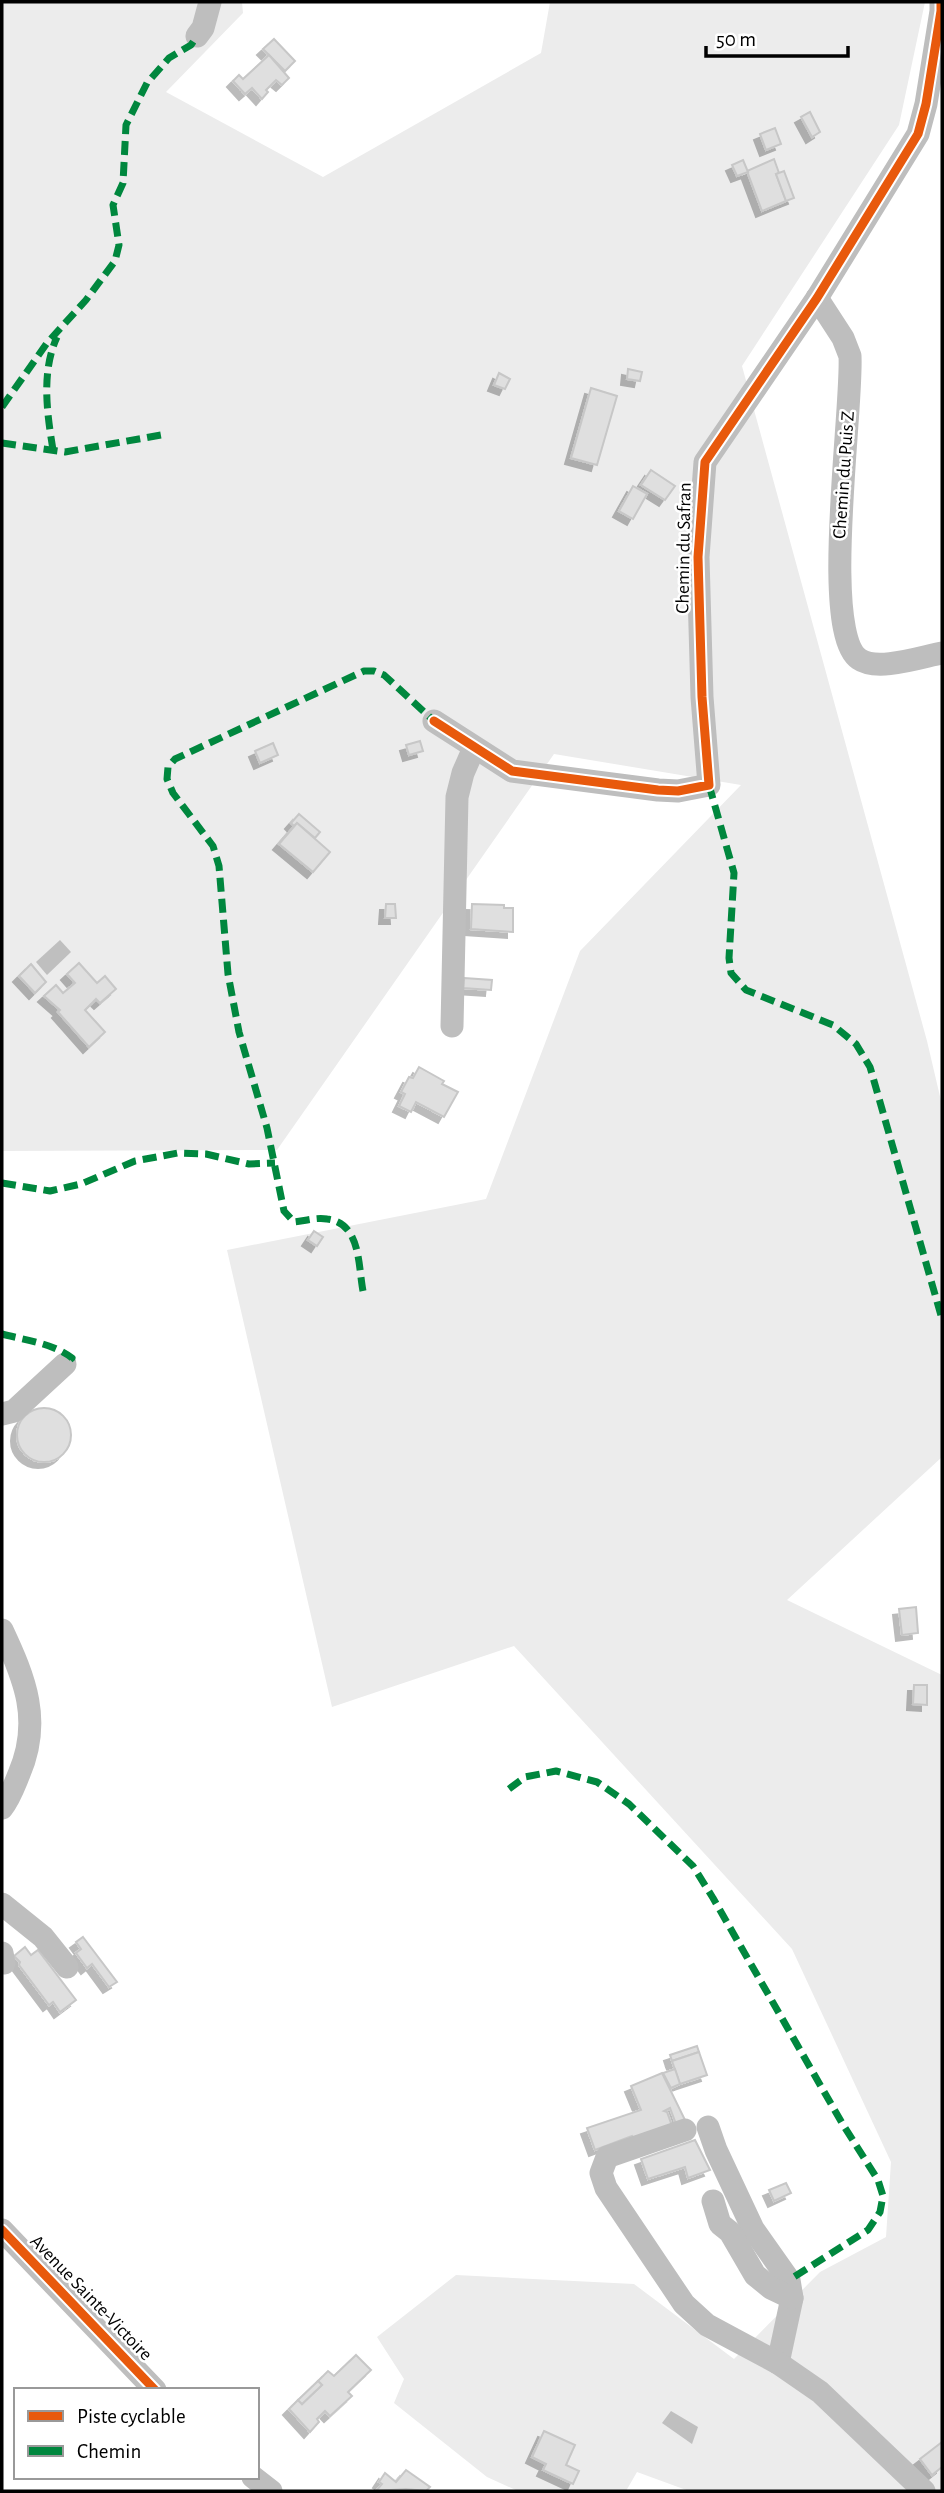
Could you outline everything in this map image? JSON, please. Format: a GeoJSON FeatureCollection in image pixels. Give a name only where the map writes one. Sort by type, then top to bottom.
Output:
{"type":"FeatureCollection","features":[{"type":"Feature","properties":{"kind":"street"},"geometry":{"type":"LineString","coordinates":[[197,36],[203,29],[210,2]]}},
{"type":"Feature","properties":{"kind":"street","name":"Chemin du Safran"},"geometry":{"type":"LineString","coordinates":[[434,721],[512,771],[658,790],[678,791],[709,785],[702,697],[698,557],[705,462],[817,298],[918,134],[926,104],[942,11],[941,2]]}},
{"type":"Feature","properties":{"kind":"street","name":"Chemin du Puis Z"},"geometry":{"type":"LineString","coordinates":[[817,298],[843,338],[850,356],[839,550],[847,645],[857,658],[867,664],[881,665],[942,653]]}},
{"type":"Feature","properties":{"kind":"street"},"geometry":{"type":"LineString","coordinates":[[452,1026],[457,797],[463,773],[474,748]]}},
{"type":"Feature","properties":{"kind":"street"},"geometry":{"type":"LineString","coordinates":[[2,1414],[14,1411],[65,1364]]}},
{"type":"Feature","properties":{"kind":"street"},"geometry":{"type":"LineString","coordinates":[[2,1630],[19,1665],[29,1699],[30,1737],[24,1764],[2,1808]]}},
{"type":"Feature","properties":{"kind":"street"},"geometry":{"type":"LineString","coordinates":[[2,1904],[43,1937],[67,1967]]}},
{"type":"Feature","properties":{"kind":"street"},"geometry":{"type":"LineString","coordinates":[[778,2363],[792,2298],[789,2280],[753,2229],[716,2150],[697,2128],[607,2157],[601,2173],[606,2188],[684,2304],[708,2325],[778,2363],[820,2392],[924,2491]]}},
{"type":"Feature","properties":{"kind":"street"},"geometry":{"type":"LineString","coordinates":[[713,2201],[720,2224],[730,2232],[755,2275],[771,2288],[792,2298]]}},
{"type":"Feature","properties":{"kind":"street","name":"Avenue Sainte-Victoire"},"geometry":{"type":"LineString","coordinates":[[2,2230],[153,2388]]}},
{"type":"Feature","properties":{"kind":"street"},"geometry":{"type":"LineString","coordinates":[[256,2479],[271,2491]]}},
{"type":"Feature","properties":{"kind":"shaded area"},"geometry":{"type":"Polygon","coordinates":[[[2,2],[242,2],[243,13],[166,92],[323,177],[541,53],[550,2],[925,2],[899,125],[742,366],[927,1041],[942,1105],[942,1457],[787,1600],[942,1675],[942,2491],[689,2491],[637,2472],[626,2491],[518,2491],[487,2477],[394,2403],[404,2379],[377,2337],[456,2275],[634,2284],[734,2359],[820,2272],[886,2237],[891,2162],[792,1949],[514,1646],[332,1707],[227,1250],[486,1199],[580,951],[741,785],[554,754],[277,1150],[2,1151],[2,2]]]}},
{"type":"Feature","properties":{"kind":"shaded area"},"geometry":{"type":"Polygon","coordinates":[[[60,940],[71,952],[47,975],[36,962],[60,940]]]}},
{"type":"Feature","properties":{"kind":"shaded area"},"geometry":{"type":"Polygon","coordinates":[[[671,2411],[698,2427],[692,2444],[662,2423],[671,2411]]]}},
{"type":"Feature","properties":{"kind":"building"},"geometry":{"type":"Polygon","coordinates":[[[274,39],[295,61],[285,71],[263,49],[274,39]]]}},
{"type":"Feature","properties":{"kind":"building"},"geometry":{"type":"Polygon","coordinates":[[[269,55],[289,78],[282,85],[276,80],[266,90],[268,92],[262,99],[252,88],[245,94],[233,81],[239,75],[243,79],[269,55]]]}},
{"type":"Feature","properties":{"kind":"building"},"geometry":{"type":"Polygon","coordinates":[[[810,112],[820,132],[812,137],[801,117],[810,112]]]}},
{"type":"Feature","properties":{"kind":"building"},"geometry":{"type":"Polygon","coordinates":[[[775,128],[781,144],[766,150],[760,134],[775,128]]]}},
{"type":"Feature","properties":{"kind":"building"},"geometry":{"type":"Polygon","coordinates":[[[774,159],[779,173],[776,174],[786,201],[762,211],[747,171],[774,159]]]}},
{"type":"Feature","properties":{"kind":"building"},"geometry":{"type":"Polygon","coordinates":[[[743,160],[748,172],[737,176],[732,165],[743,160]]]}},
{"type":"Feature","properties":{"kind":"building"},"geometry":{"type":"Polygon","coordinates":[[[784,171],[794,198],[786,201],[776,174],[784,171]]]}},
{"type":"Feature","properties":{"kind":"building"},"geometry":{"type":"Polygon","coordinates":[[[628,369],[642,372],[640,381],[627,379],[628,369]]]}},
{"type":"Feature","properties":{"kind":"building"},"geometry":{"type":"Polygon","coordinates":[[[499,373],[510,379],[505,389],[494,385],[499,373]]]}},
{"type":"Feature","properties":{"kind":"building"},"geometry":{"type":"Polygon","coordinates":[[[591,388],[617,396],[597,465],[571,458],[591,388]]]}},
{"type":"Feature","properties":{"kind":"building"},"geometry":{"type":"Polygon","coordinates":[[[651,470],[675,486],[665,500],[641,485],[651,470]]]}},
{"type":"Feature","properties":{"kind":"building"},"geometry":{"type":"Polygon","coordinates":[[[633,486],[647,494],[633,519],[619,511],[633,486]]]}},
{"type":"Feature","properties":{"kind":"building"},"geometry":{"type":"Polygon","coordinates":[[[420,741],[423,751],[409,755],[406,745],[420,741]]]}},
{"type":"Feature","properties":{"kind":"building"},"geometry":{"type":"Polygon","coordinates":[[[273,743],[278,755],[260,763],[255,751],[273,743]]]}},
{"type":"Feature","properties":{"kind":"building"},"geometry":{"type":"Polygon","coordinates":[[[299,814],[320,832],[315,838],[297,823],[294,826],[291,823],[299,814]]]}},
{"type":"Feature","properties":{"kind":"building"},"geometry":{"type":"Polygon","coordinates":[[[297,823],[330,852],[313,872],[279,844],[297,823]]]}},
{"type":"Feature","properties":{"kind":"building"},"geometry":{"type":"Polygon","coordinates":[[[386,904],[395,904],[396,918],[385,918],[386,904]]]}},
{"type":"Feature","properties":{"kind":"building"},"geometry":{"type":"Polygon","coordinates":[[[472,904],[504,905],[504,908],[513,908],[513,932],[471,929],[472,904]]]}},
{"type":"Feature","properties":{"kind":"building"},"geometry":{"type":"Polygon","coordinates":[[[79,963],[97,983],[105,976],[116,989],[100,1003],[96,999],[85,1010],[105,1032],[89,1047],[58,1012],[60,1010],[44,996],[56,985],[63,993],[75,983],[67,974],[79,963]]]}},
{"type":"Feature","properties":{"kind":"building"},"geometry":{"type":"Polygon","coordinates":[[[31,964],[46,982],[35,993],[19,976],[31,964]]]}},
{"type":"Feature","properties":{"kind":"building"},"geometry":{"type":"Polygon","coordinates":[[[464,978],[492,980],[491,990],[463,988],[464,978]]]}},
{"type":"Feature","properties":{"kind":"building"},"geometry":{"type":"Polygon","coordinates":[[[419,1067],[458,1092],[444,1117],[416,1102],[411,1112],[399,1106],[405,1094],[401,1092],[409,1077],[413,1078],[419,1067]]]}},
{"type":"Feature","properties":{"kind":"building"},"geometry":{"type":"Polygon","coordinates":[[[314,1231],[323,1237],[317,1246],[308,1240],[314,1231]]]}},
{"type":"Feature","properties":{"kind":"building"},"geometry":{"type":"Polygon","coordinates":[[[44,1408],[63,1416],[71,1435],[63,1454],[44,1462],[25,1454],[17,1435],[25,1416],[44,1408]]]}},
{"type":"Feature","properties":{"kind":"building"},"geometry":{"type":"Polygon","coordinates":[[[916,1607],[918,1633],[902,1635],[899,1609],[916,1607]]]}},
{"type":"Feature","properties":{"kind":"building"},"geometry":{"type":"Polygon","coordinates":[[[914,1685],[927,1685],[927,1705],[913,1704],[914,1685]]]}},
{"type":"Feature","properties":{"kind":"building"},"geometry":{"type":"Polygon","coordinates":[[[83,1937],[117,1982],[109,1987],[92,1964],[87,1968],[76,1953],[81,1949],[76,1942],[83,1937]]]}},
{"type":"Feature","properties":{"kind":"building"},"geometry":{"type":"Polygon","coordinates":[[[25,1947],[31,1955],[38,1950],[76,2000],[60,2012],[53,2002],[49,2005],[14,1956],[25,1947]]]}},
{"type":"Feature","properties":{"kind":"building"},"geometry":{"type":"Polygon","coordinates":[[[697,2046],[699,2052],[672,2061],[670,2055],[697,2046]]]}},
{"type":"Feature","properties":{"kind":"building"},"geometry":{"type":"Polygon","coordinates":[[[699,2052],[707,2075],[680,2084],[672,2061],[699,2052]]]}},
{"type":"Feature","properties":{"kind":"building"},"geometry":{"type":"Polygon","coordinates":[[[675,2069],[680,2084],[671,2088],[663,2073],[675,2069]]]}},
{"type":"Feature","properties":{"kind":"building"},"geometry":{"type":"Polygon","coordinates":[[[662,2073],[685,2120],[676,2124],[670,2108],[664,2111],[667,2112],[672,2126],[634,2140],[632,2136],[595,2150],[587,2128],[641,2110],[631,2086],[662,2073]]]}},
{"type":"Feature","properties":{"kind":"building"},"geometry":{"type":"Polygon","coordinates":[[[695,2140],[710,2170],[688,2178],[685,2167],[648,2179],[641,2159],[695,2140]]]}},
{"type":"Feature","properties":{"kind":"building"},"geometry":{"type":"Polygon","coordinates":[[[786,2183],[791,2193],[774,2201],[769,2190],[786,2183]]]}},
{"type":"Feature","properties":{"kind":"building"},"geometry":{"type":"Polygon","coordinates":[[[356,2355],[371,2370],[348,2392],[352,2396],[330,2416],[325,2411],[310,2432],[289,2409],[298,2400],[302,2404],[322,2385],[318,2381],[328,2371],[334,2376],[356,2355]]]}},
{"type":"Feature","properties":{"kind":"building"},"geometry":{"type":"Polygon","coordinates":[[[318,2381],[322,2385],[302,2404],[298,2400],[318,2381]]]}},
{"type":"Feature","properties":{"kind":"building"},"geometry":{"type":"Polygon","coordinates":[[[544,2431],[575,2445],[566,2465],[579,2471],[573,2484],[543,2470],[546,2464],[532,2457],[544,2431]]]}},
{"type":"Feature","properties":{"kind":"building"},"geometry":{"type":"Polygon","coordinates":[[[942,2442],[942,2467],[932,2475],[920,2459],[942,2442]]]}},
{"type":"Feature","properties":{"kind":"building"},"geometry":{"type":"Polygon","coordinates":[[[406,2470],[430,2487],[426,2491],[376,2491],[382,2484],[379,2482],[385,2473],[396,2482],[406,2470]]]}},
{"type":"Feature","properties":{"kind":"marked path"},"geometry":{"type":"LineString","coordinates":[[2,407],[47,343],[86,300],[115,261],[119,245],[113,205],[123,183],[126,125],[147,83],[169,58],[191,45],[197,36]]}},
{"type":"Feature","properties":{"kind":"marked path"},"geometry":{"type":"LineString","coordinates":[[53,450],[47,407],[47,378],[57,337]]}},
{"type":"Feature","properties":{"kind":"marked path"},"geometry":{"type":"LineString","coordinates":[[2,443],[65,452],[161,435]]}},
{"type":"Feature","properties":{"kind":"marked path"},"geometry":{"type":"LineString","coordinates":[[363,1291],[356,1247],[346,1228],[338,1222],[323,1219],[294,1222],[284,1211],[267,1128],[239,1032],[228,974],[219,866],[213,846],[173,793],[167,779],[168,767],[175,759],[364,671],[384,675],[434,721]]}},
{"type":"Feature","properties":{"kind":"marked path"},"geometry":{"type":"LineString","coordinates":[[709,785],[734,873],[729,958],[731,973],[746,990],[833,1025],[856,1044],[870,1067],[942,1319]]}},
{"type":"Feature","properties":{"kind":"marked path"},"geometry":{"type":"LineString","coordinates":[[2,1183],[50,1191],[81,1184],[135,1161],[178,1153],[206,1154],[249,1164],[275,1163]]}},
{"type":"Feature","properties":{"kind":"marked path"},"geometry":{"type":"LineString","coordinates":[[2,1334],[56,1349],[72,1358],[65,1364]]}},
{"type":"Feature","properties":{"kind":"marked path"},"geometry":{"type":"LineString","coordinates":[[509,1789],[525,1777],[556,1771],[597,1782],[629,1804],[693,1866],[878,2180],[883,2196],[880,2212],[868,2230],[789,2280]]}},
{"type":"Feature","properties":{"kind":"cycle path"},"geometry":{"type":"LineString","coordinates":[[434,721],[512,771],[658,790],[678,791],[709,785],[702,697],[698,557],[705,462],[817,298],[918,134],[926,104],[941,2]]}},
{"type":"Feature","properties":{"kind":"cycle path"},"geometry":{"type":"LineString","coordinates":[[2,2230],[153,2388]]}}]}
